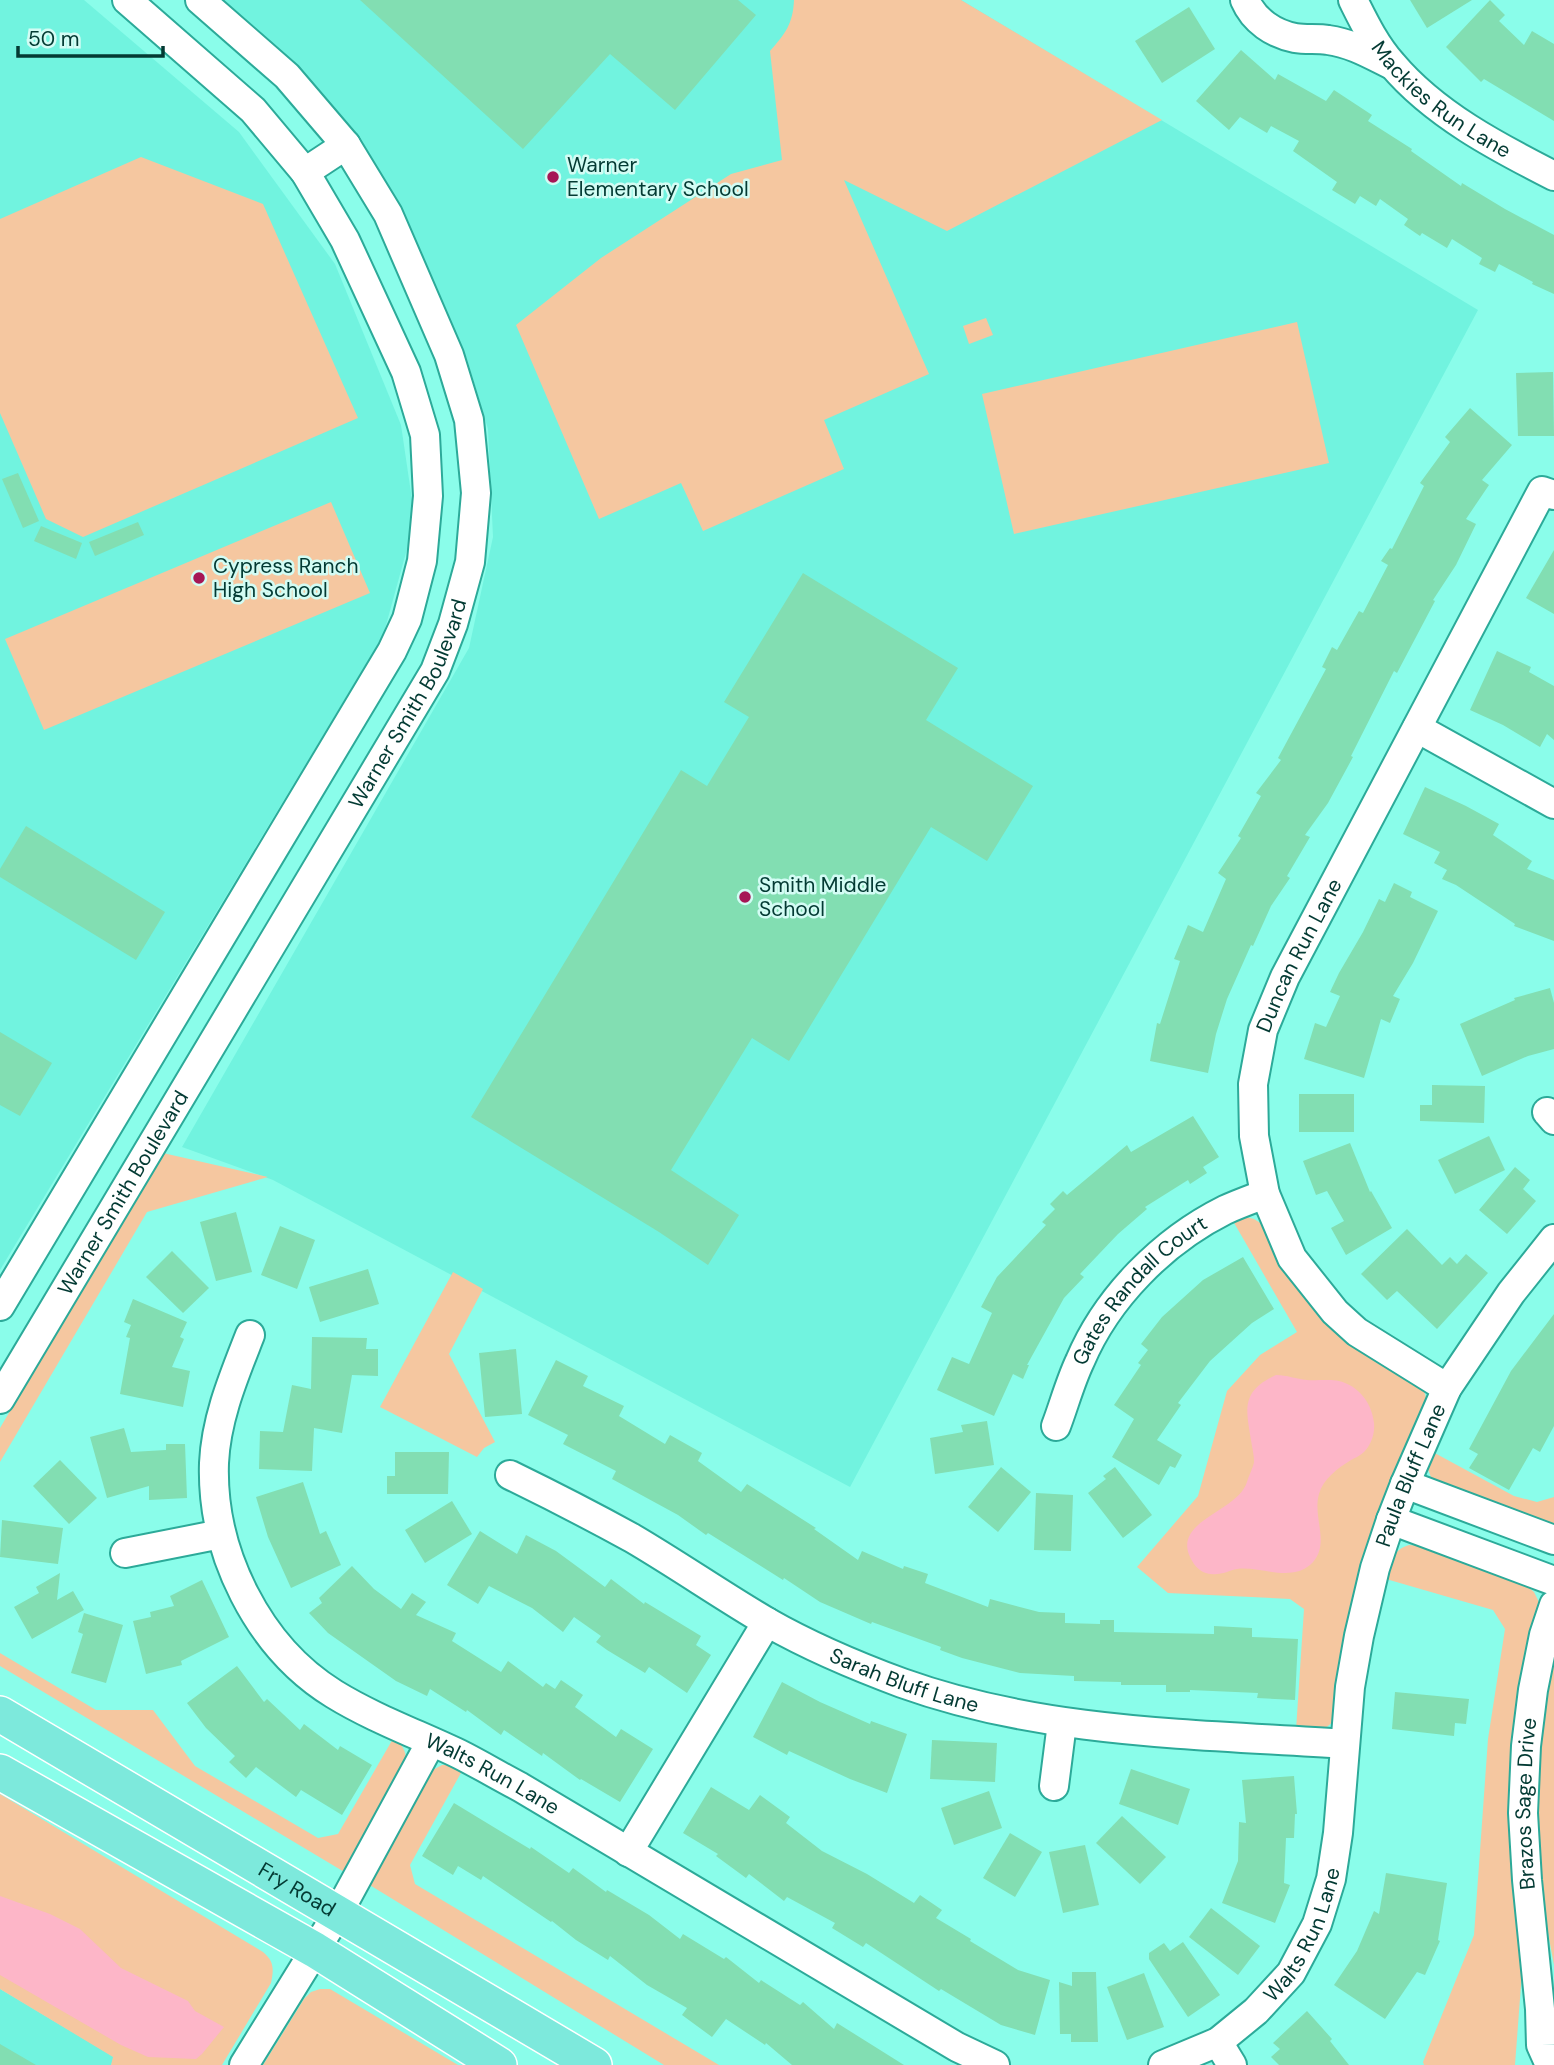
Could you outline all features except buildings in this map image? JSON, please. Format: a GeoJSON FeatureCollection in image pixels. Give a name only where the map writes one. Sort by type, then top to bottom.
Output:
{"type":"FeatureCollection","features":[{"type":"Feature","properties":{"kind":"main road","name":"Fry Road"},"geometry":{"type":"LineString","coordinates":[[0,1714],[594,2065]]}},
{"type":"Feature","properties":{"kind":"main road","name":"Fry Road"},"geometry":{"type":"LineString","coordinates":[[0,1772],[315,1950],[499,2065]]}},
{"type":"Feature","properties":{"kind":"street","name":"Warner Smith Boulevard"},"geometry":{"type":"LineString","coordinates":[[0,1307],[387,661],[407,620],[422,561],[428,496],[425,435],[406,372],[345,240],[305,172],[253,110],[127,0]]}},
{"type":"Feature","properties":{"kind":"street","name":"Warner Smith Boulevard"},"geometry":{"type":"LineString","coordinates":[[0,1399],[421,696],[435,671],[457,612],[470,562],[477,493],[469,420],[450,355],[388,214],[346,145],[287,76],[200,0]]}},
{"type":"Feature","properties":{"kind":"street"},"geometry":{"type":"LineString","coordinates":[[1245,0],[1266,28],[1295,38],[1327,39],[1354,46],[1392,65]]}},
{"type":"Feature","properties":{"kind":"street","name":"Mackies Run Lane"},"geometry":{"type":"LineString","coordinates":[[1353,0],[1368,30],[1392,65],[1423,94],[1457,120],[1508,152],[1554,176]]}},
{"type":"Feature","properties":{"kind":"street"},"geometry":{"type":"LineString","coordinates":[[305,172],[346,145]]}},
{"type":"Feature","properties":{"kind":"street","name":"Duncan Run Lane"},"geometry":{"type":"LineString","coordinates":[[1447,1388],[1357,1332],[1335,1312],[1292,1258],[1265,1194],[1254,1136],[1253,1084],[1263,1030],[1285,977],[1417,728],[1548,493]]}},
{"type":"Feature","properties":{"kind":"street"},"geometry":{"type":"LineString","coordinates":[[1417,728],[1554,804]]}},
{"type":"Feature","properties":{"kind":"street","name":"Gates Randall Court"},"geometry":{"type":"LineString","coordinates":[[1056,1426],[1080,1360],[1107,1312],[1143,1269],[1183,1236],[1225,1210],[1265,1194]]}},
{"type":"Feature","properties":{"kind":"street","name":"Paula Bluff Lane"},"geometry":{"type":"LineString","coordinates":[[1345,1744],[1350,1687],[1359,1636],[1375,1567],[1405,1484],[1447,1388],[1511,1293],[1554,1239]]}},
{"type":"Feature","properties":{"kind":"street","name":"Walts Run Lane"},"geometry":{"type":"LineString","coordinates":[[250,1335],[219,1422],[214,1462],[215,1497],[221,1534],[237,1581],[261,1623],[295,1665],[333,1693],[375,1716],[520,1787],[957,2047],[995,2065]]}},
{"type":"Feature","properties":{"kind":"street","name":"Sarah Bluff Lane"},"geometry":{"type":"LineString","coordinates":[[510,1475],[632,1538],[768,1622],[811,1645],[903,1683],[1003,1711],[1062,1723],[1345,1744]]}},
{"type":"Feature","properties":{"kind":"street"},"geometry":{"type":"LineString","coordinates":[[1405,1484],[1554,1540]]}},
{"type":"Feature","properties":{"kind":"street"},"geometry":{"type":"LineString","coordinates":[[1391,1520],[1554,1581]]}},
{"type":"Feature","properties":{"kind":"street"},"geometry":{"type":"LineString","coordinates":[[125,1553],[221,1534]]}},
{"type":"Feature","properties":{"kind":"street","name":"Brazos Sage Drive"},"geometry":{"type":"LineString","coordinates":[[1540,2058],[1540,2009],[1523,1814],[1526,1746],[1533,1690],[1544,1634],[1554,1605]]}},
{"type":"Feature","properties":{"kind":"street"},"geometry":{"type":"LineString","coordinates":[[628,1852],[768,1622]]}},
{"type":"Feature","properties":{"kind":"street"},"geometry":{"type":"LineString","coordinates":[[1054,1786],[1062,1723]]}},
{"type":"Feature","properties":{"kind":"street"},"geometry":{"type":"LineString","coordinates":[[244,2065],[338,1913],[431,1742]]}},
{"type":"Feature","properties":{"kind":"street","name":"Walts Run Lane"},"geometry":{"type":"LineString","coordinates":[[1163,2065],[1225,2053],[1256,2011],[1291,1973],[1317,1924],[1331,1879],[1338,1833],[1345,1744]]}},
{"type":"Feature","properties":{"kind":"shaded area","name":"Cypress Ranch High School"},"geometry":{"type":"Polygon","coordinates":[[[0,0],[84,0],[239,132],[335,264],[401,425],[415,520],[383,636],[0,1270],[0,0]]]}},
{"type":"Feature","properties":{"kind":"shaded area","name":"Smith Middle School"},"geometry":{"type":"Polygon","coordinates":[[[205,0],[961,0],[1478,310],[850,1487],[273,1180],[182,1147],[469,648],[493,537],[488,429],[467,359],[394,195],[316,93],[205,0]]]}},
{"type":"Feature","properties":{"kind":"shaded area"},"geometry":{"type":"Polygon","coordinates":[[[794,0],[961,0],[1162,120],[947,231],[844,180],[929,374],[824,420],[844,469],[703,531],[681,483],[599,519],[516,325],[601,258],[731,174],[782,160],[770,51],[787,28],[794,0]]]}},
{"type":"Feature","properties":{"kind":"shaded area"},"geometry":{"type":"Polygon","coordinates":[[[141,157],[263,204],[358,418],[83,537],[46,519],[0,413],[0,219],[141,157]]]}},
{"type":"Feature","properties":{"kind":"shaded area"},"geometry":{"type":"Polygon","coordinates":[[[986,318],[993,335],[969,344],[963,326],[986,318]]]}},
{"type":"Feature","properties":{"kind":"shaded area"},"geometry":{"type":"Polygon","coordinates":[[[1297,322],[1329,463],[1014,534],[982,394],[1297,322]]]}},
{"type":"Feature","properties":{"kind":"shaded area"},"geometry":{"type":"Polygon","coordinates":[[[331,502],[370,593],[44,730],[5,639],[331,502]]]}},
{"type":"Feature","properties":{"kind":"shaded area"},"geometry":{"type":"Polygon","coordinates":[[[163,1153],[268,1177],[147,1212],[0,1462],[0,1428],[163,1153]]]}},
{"type":"Feature","properties":{"kind":"shaded area"},"geometry":{"type":"Polygon","coordinates":[[[1246,1217],[1262,1224],[1279,1257],[1337,1331],[1377,1363],[1417,1385],[1424,1391],[1427,1401],[1333,1722],[1323,1730],[1296,1730],[1304,1609],[1290,1599],[1168,1593],[1137,1567],[1198,1496],[1227,1391],[1260,1355],[1297,1332],[1233,1221],[1246,1217]]]}},
{"type":"Feature","properties":{"kind":"shaded area"},"geometry":{"type":"Polygon","coordinates":[[[453,1272],[483,1289],[449,1354],[495,1442],[484,1448],[477,1457],[380,1407],[453,1272]]]}},
{"type":"Feature","properties":{"kind":"shaded area"},"geometry":{"type":"Polygon","coordinates":[[[1276,1375],[1307,1380],[1335,1380],[1353,1387],[1363,1396],[1370,1409],[1374,1423],[1372,1438],[1364,1452],[1336,1470],[1321,1489],[1318,1503],[1320,1549],[1310,1565],[1302,1570],[1284,1573],[1246,1569],[1220,1574],[1204,1572],[1194,1564],[1188,1549],[1189,1538],[1195,1528],[1241,1493],[1247,1482],[1254,1462],[1247,1413],[1250,1396],[1256,1388],[1276,1375]]]}},
{"type":"Feature","properties":{"kind":"shaded area"},"geometry":{"type":"Polygon","coordinates":[[[1431,1451],[1514,1496],[1537,1502],[1554,1497],[1554,1528],[1433,1482],[1427,1467],[1431,1451]]]}},
{"type":"Feature","properties":{"kind":"shaded area"},"geometry":{"type":"Polygon","coordinates":[[[1409,1545],[1421,1546],[1528,1587],[1539,1602],[1520,1933],[1522,1972],[1515,2065],[1424,2065],[1423,2062],[1474,1935],[1488,1739],[1505,1629],[1493,1610],[1386,1579],[1395,1554],[1409,1545]]]}},
{"type":"Feature","properties":{"kind":"shaded area"},"geometry":{"type":"Polygon","coordinates":[[[1554,1652],[1554,1965],[1541,1884],[1537,1813],[1542,1720],[1554,1652]]]}},
{"type":"Feature","properties":{"kind":"shaded area"},"geometry":{"type":"Polygon","coordinates":[[[0,1653],[96,1710],[153,1710],[195,1766],[318,1838],[338,1834],[394,1737],[406,1755],[406,1763],[346,1873],[0,1666],[0,1653]]]}},
{"type":"Feature","properties":{"kind":"shaded area"},"geometry":{"type":"Polygon","coordinates":[[[442,1765],[451,1765],[462,1771],[410,1865],[415,1884],[719,2065],[664,2065],[368,1884],[431,1771],[442,1765]]]}},
{"type":"Feature","properties":{"kind":"shaded area"},"geometry":{"type":"Polygon","coordinates":[[[0,1794],[267,1955],[272,1966],[271,1983],[222,2065],[111,2065],[113,2057],[0,1989],[0,1794]]]}},
{"type":"Feature","properties":{"kind":"shaded area"},"geometry":{"type":"Polygon","coordinates":[[[0,1896],[50,1914],[80,1929],[121,1968],[188,2001],[195,2011],[224,2027],[196,2059],[148,2057],[121,2045],[0,1975],[0,1896]]]}},
{"type":"Feature","properties":{"kind":"shaded area"},"geometry":{"type":"Polygon","coordinates":[[[0,1989],[114,2057],[111,2065],[0,2065],[0,1989]]]}},
{"type":"Feature","properties":{"kind":"shaded area"},"geometry":{"type":"Polygon","coordinates":[[[330,1989],[458,2065],[263,2065],[304,1999],[311,1992],[330,1989]]]}},
{"type":"Feature","properties":{"kind":"place","name":"Warner Elementary School"},"geometry":{"type":"Point","coordinates":[553,177]}},
{"type":"Feature","properties":{"kind":"place","name":"Cypress Ranch High School"},"geometry":{"type":"Point","coordinates":[199,578]}},
{"type":"Feature","properties":{"kind":"place","name":"Smith Middle School"},"geometry":{"type":"Point","coordinates":[745,897]}}]}
